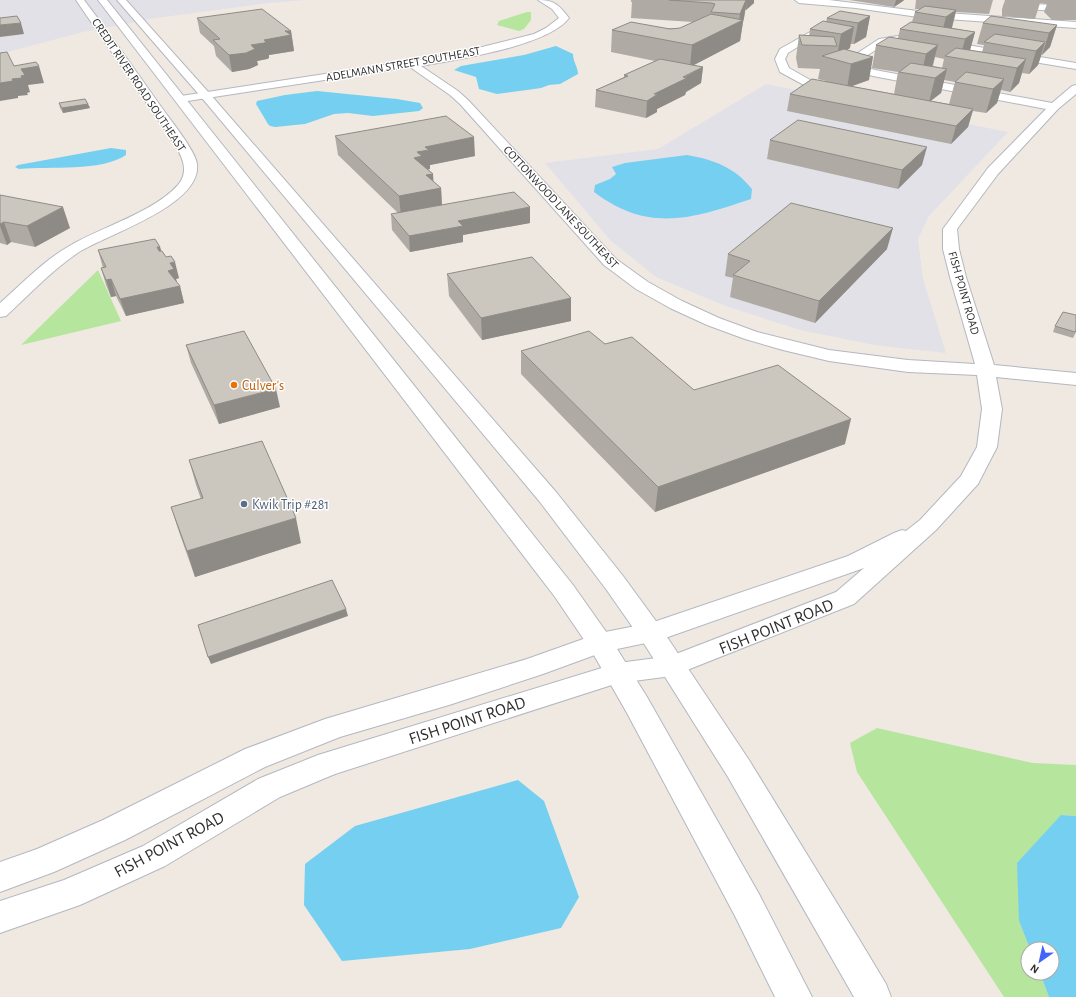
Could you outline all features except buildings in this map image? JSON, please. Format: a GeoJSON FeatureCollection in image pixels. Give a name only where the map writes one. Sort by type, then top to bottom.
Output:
{"type":"FeatureCollection","features":[{"type":"Feature","properties":{"kind":"street","name":"CREDIT RIVER ROAD SOUTHEAST"},"geometry":{"type":"LineString","coordinates":[[0,312],[60,258],[95,237],[141,216],[162,204],[180,191],[190,176],[191,162],[103,30],[80,0]]}},
{"type":"Feature","properties":{"kind":"street"},"geometry":{"type":"LineString","coordinates":[[102,0],[181,99],[559,585],[600,643],[655,737],[747,905],[794,997]]}},
{"type":"Feature","properties":{"kind":"street"},"geometry":{"type":"LineString","coordinates":[[121,0],[206,96],[548,497],[597,560],[651,633],[731,757],[804,876],[873,997]]}},
{"type":"Feature","properties":{"kind":"street","name":"ADELMANN STREET SOUTHEAST"},"geometry":{"type":"LineString","coordinates":[[181,99],[450,58],[520,42],[549,30],[564,18],[555,7],[542,0]]}},
{"type":"Feature","properties":{"kind":"street"},"geometry":{"type":"LineString","coordinates":[[799,0],[824,1],[918,14],[1076,25]]}},
{"type":"Feature","properties":{"kind":"street"},"geometry":{"type":"LineString","coordinates":[[997,5],[1076,9]]}},
{"type":"Feature","properties":{"kind":"street"},"geometry":{"type":"LineString","coordinates":[[817,32],[784,51],[780,59],[784,70],[808,83],[846,93]]}},
{"type":"Feature","properties":{"kind":"street"},"geometry":{"type":"LineString","coordinates":[[1054,107],[894,77],[857,68],[851,62],[882,41],[898,39],[925,41],[1076,66]]}},
{"type":"Feature","properties":{"kind":"street","name":"COTTONWOOD LANE SOUTHEAST"},"geometry":{"type":"LineString","coordinates":[[412,64],[464,102],[610,262],[627,276],[668,301],[734,329],[823,354],[907,366],[986,370],[1076,380]]}},
{"type":"Feature","properties":{"kind":"street"},"geometry":{"type":"LineString","coordinates":[[884,85],[894,77]]}},
{"type":"Feature","properties":{"kind":"street","name":"FISH POINT ROAD"},"geometry":{"type":"LineString","coordinates":[[0,917],[68,894],[154,856],[269,788],[328,764],[618,673],[672,666],[845,598],[928,525],[970,478],[987,447],[992,409],[986,370],[958,277],[951,249],[950,229],[993,171],[1054,107],[1076,88]]}},
{"type":"Feature","properties":{"kind":"street","name":"FISH POINT ROAD"},"geometry":{"type":"LineString","coordinates":[[0,876],[42,862],[114,830],[255,758],[327,729],[534,667],[600,643],[651,633],[856,562],[928,525]]}},
{"type":"Feature","properties":{"kind":"shaded area"},"geometry":{"type":"Polygon","coordinates":[[[0,0],[306,0],[269,3],[156,18],[83,32],[0,54],[0,0]]]}},
{"type":"Feature","properties":{"kind":"shaded area"},"geometry":{"type":"Polygon","coordinates":[[[766,84],[1008,132],[929,216],[918,239],[923,279],[946,353],[874,345],[800,330],[723,305],[656,277],[611,241],[545,163],[658,149],[766,84]]]}},
{"type":"Feature","properties":{"kind":"green space"},"geometry":{"type":"Polygon","coordinates":[[[531,12],[531,20],[524,29],[519,31],[497,25],[499,21],[531,12]]]}},
{"type":"Feature","properties":{"kind":"green space"},"geometry":{"type":"Polygon","coordinates":[[[98,270],[121,321],[21,345],[98,270]]]}},
{"type":"Feature","properties":{"kind":"green space"},"geometry":{"type":"Polygon","coordinates":[[[877,728],[1033,763],[1076,765],[1076,816],[1061,815],[1019,921],[1027,941],[1020,941],[1020,981],[1043,981],[1049,997],[1004,997],[857,772],[850,743],[877,728]]]}},
{"type":"Feature","properties":{"kind":"water"},"geometry":{"type":"Polygon","coordinates":[[[556,46],[573,54],[578,71],[578,74],[560,84],[497,94],[479,89],[476,77],[454,70],[461,66],[524,55],[556,46]]]}},
{"type":"Feature","properties":{"kind":"water"},"geometry":{"type":"Polygon","coordinates":[[[317,91],[397,99],[420,103],[423,108],[419,111],[373,116],[348,113],[334,114],[305,124],[275,127],[268,124],[256,104],[257,101],[285,95],[317,91]]]}},
{"type":"Feature","properties":{"kind":"water"},"geometry":{"type":"Polygon","coordinates":[[[111,148],[126,150],[126,155],[103,164],[89,166],[19,169],[15,167],[18,165],[111,148]]]}},
{"type":"Feature","properties":{"kind":"water"},"geometry":{"type":"Polygon","coordinates":[[[687,155],[715,162],[731,170],[745,181],[752,189],[751,199],[709,212],[690,216],[652,218],[633,213],[614,205],[594,192],[595,185],[610,179],[616,174],[612,167],[625,163],[687,155]]]}},
{"type":"Feature","properties":{"kind":"water"},"geometry":{"type":"Polygon","coordinates":[[[518,780],[544,801],[579,897],[561,928],[470,949],[342,961],[304,905],[305,864],[355,826],[518,780]]]}},
{"type":"Feature","properties":{"kind":"water"},"geometry":{"type":"Polygon","coordinates":[[[1061,815],[1076,816],[1076,997],[1049,997],[1043,981],[1060,981],[1060,941],[1027,941],[1019,921],[1017,863],[1061,815]]]}},
{"type":"Feature","properties":{"kind":"place","name":"Culver's"},"geometry":{"type":"Point","coordinates":[234,385]}},
{"type":"Feature","properties":{"kind":"place","name":"Kwik Trip #281"},"geometry":{"type":"Point","coordinates":[244,504]}}]}
